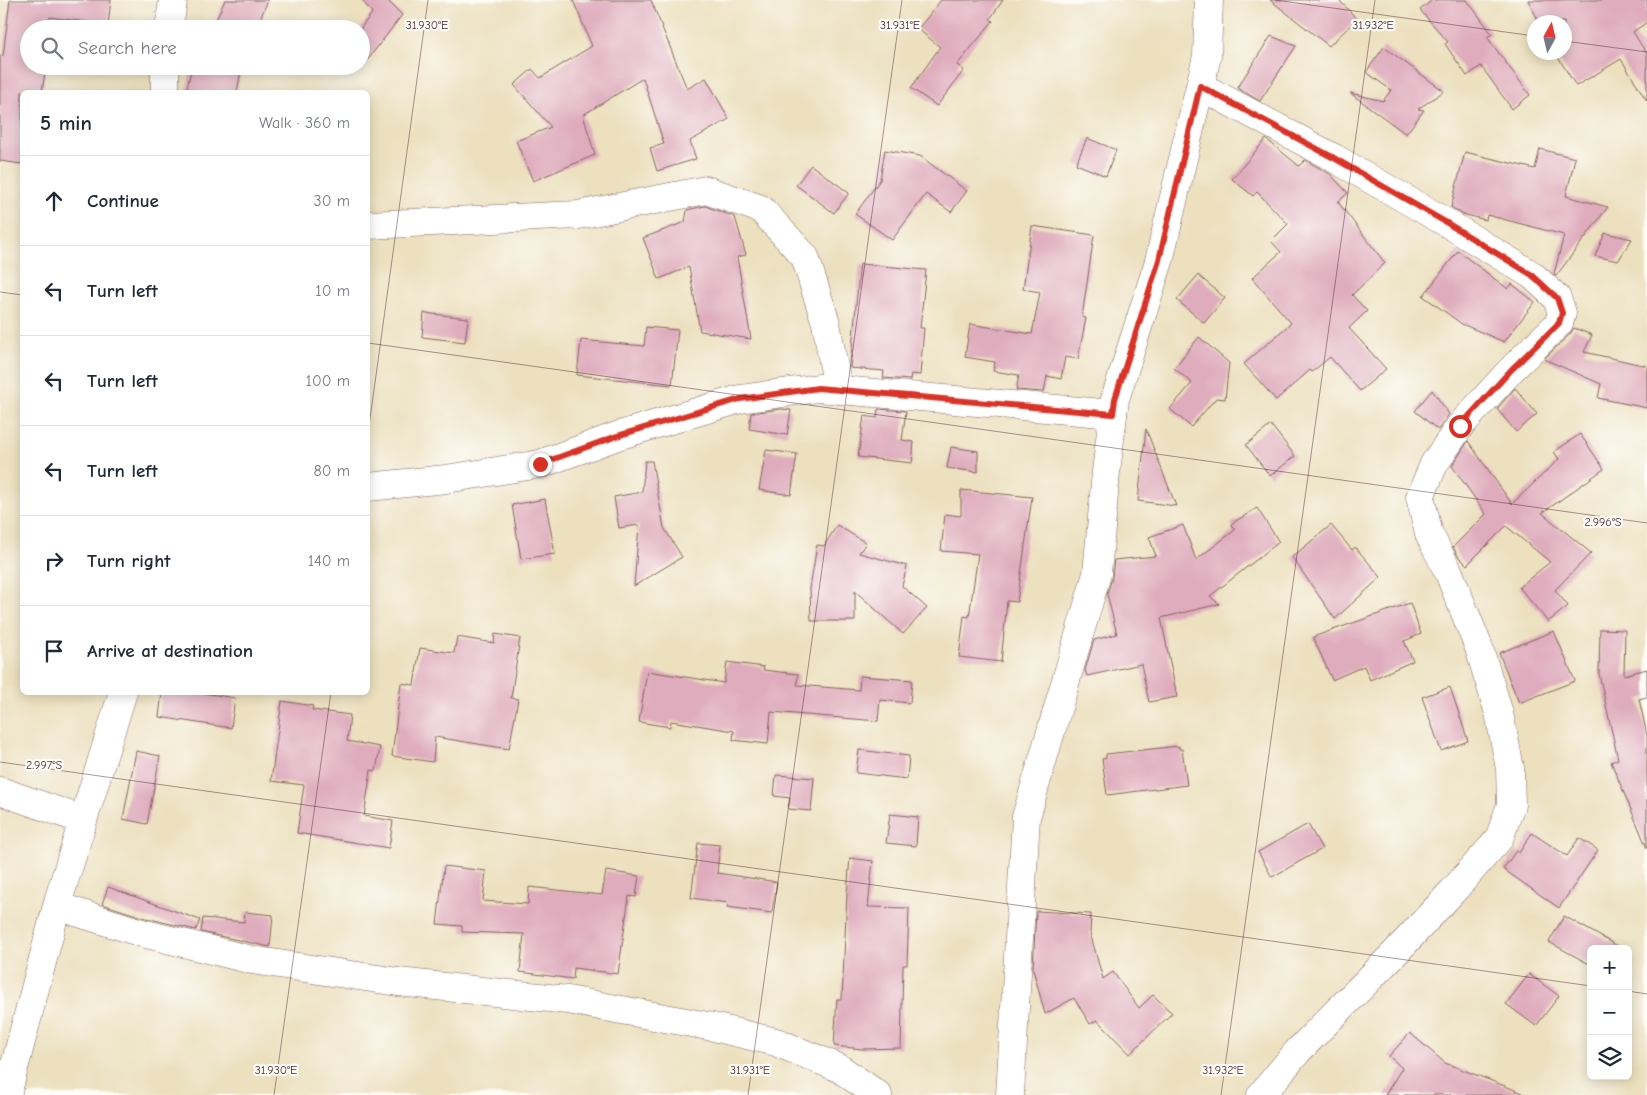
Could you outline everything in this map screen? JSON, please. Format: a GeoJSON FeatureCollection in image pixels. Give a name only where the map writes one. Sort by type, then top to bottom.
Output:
{"type":"FeatureCollection","features":[{"type":"Feature","properties":{"kind":"street"},"geometry":{"type":"LineString","coordinates":[[170,20],[173,0]]}},
{"type":"Feature","properties":{"kind":"street"},"geometry":{"type":"LineString","coordinates":[[1010,1095],[1026,817],[1097,574],[1115,399],[1159,260],[1200,86],[1207,56],[1209,0]]}},
{"type":"Feature","properties":{"kind":"street"},"geometry":{"type":"LineString","coordinates":[[165,75],[165,90]]}},
{"type":"Feature","properties":{"kind":"street"},"geometry":{"type":"LineString","coordinates":[[1200,86],[1358,172],[1532,275],[1557,298],[1562,313],[1559,323],[1511,370],[1460,426],[1434,464],[1420,497],[1429,534],[1449,573],[1479,648],[1499,713],[1510,768],[1511,805],[1499,839],[1414,932],[1298,1051],[1261,1095]]}},
{"type":"Feature","properties":{"kind":"street"},"geometry":{"type":"LineString","coordinates":[[370,225],[578,215],[706,190],[761,209],[805,257],[826,323],[838,389]]}},
{"type":"Feature","properties":{"kind":"street"},"geometry":{"type":"LineString","coordinates":[[370,487],[446,479],[540,464],[617,436],[740,399],[818,388],[1113,414]]}},
{"type":"Feature","properties":{"kind":"street"},"geometry":{"type":"LineString","coordinates":[[7,1095],[57,906],[122,695]]}},
{"type":"Feature","properties":{"kind":"street"},"geometry":{"type":"LineString","coordinates":[[0,791],[83,820]]}},
{"type":"Feature","properties":{"kind":"street"},"geometry":{"type":"LineString","coordinates":[[57,906],[142,933],[252,960],[398,982],[568,1000],[776,1042],[839,1068],[878,1095]]}},
{"type":"Feature","properties":{"kind":"building"},"geometry":{"type":"Polygon","coordinates":[[[10,0],[111,0],[109,20],[72,20],[50,17],[50,20],[20,20],[20,75],[45,75],[42,90],[20,90],[20,164],[0,161],[0,55],[3,56],[10,0]]]}},
{"type":"Feature","properties":{"kind":"building"},"geometry":{"type":"Polygon","coordinates":[[[225,0],[268,0],[260,20],[216,20],[225,0]]]}},
{"type":"Feature","properties":{"kind":"building"},"geometry":{"type":"Polygon","coordinates":[[[362,0],[387,0],[402,15],[370,57],[370,20],[367,20],[372,13],[362,0]]]}},
{"type":"Feature","properties":{"kind":"building"},"geometry":{"type":"Polygon","coordinates":[[[573,0],[651,0],[687,89],[706,78],[729,119],[690,141],[696,159],[657,171],[650,148],[664,144],[643,78],[583,115],[595,155],[533,181],[516,141],[551,127],[514,85],[532,69],[540,78],[592,46],[573,0]]]}},
{"type":"Feature","properties":{"kind":"building"},"geometry":{"type":"Polygon","coordinates":[[[941,0],[1003,0],[990,19],[993,21],[957,65],[964,70],[937,106],[911,88],[940,47],[918,29],[941,0]]]}},
{"type":"Feature","properties":{"kind":"building"},"geometry":{"type":"Polygon","coordinates":[[[1270,0],[1339,0],[1357,19],[1329,46],[1270,0]]]}},
{"type":"Feature","properties":{"kind":"building"},"geometry":{"type":"Polygon","coordinates":[[[1432,0],[1467,0],[1492,34],[1487,37],[1530,95],[1512,109],[1481,66],[1467,76],[1445,44],[1448,42],[1420,10],[1432,0]]]}},
{"type":"Feature","properties":{"kind":"building"},"geometry":{"type":"Polygon","coordinates":[[[1528,0],[1647,0],[1647,22],[1633,32],[1647,54],[1647,101],[1621,59],[1576,86],[1560,60],[1572,60],[1572,15],[1536,15],[1528,0]]]}},
{"type":"Feature","properties":{"kind":"building"},"geometry":{"type":"Polygon","coordinates":[[[1271,36],[1296,46],[1260,101],[1237,88],[1271,36]]]}},
{"type":"Feature","properties":{"kind":"building"},"geometry":{"type":"Polygon","coordinates":[[[1384,47],[1444,91],[1418,109],[1424,110],[1406,134],[1350,93],[1383,101],[1391,90],[1366,72],[1384,47]]]}},
{"type":"Feature","properties":{"kind":"building"},"geometry":{"type":"Polygon","coordinates":[[[190,75],[240,75],[237,90],[186,90],[190,75]]]}},
{"type":"Feature","properties":{"kind":"building"},"geometry":{"type":"Polygon","coordinates":[[[1087,138],[1116,150],[1106,176],[1076,164],[1087,138]]]}},
{"type":"Feature","properties":{"kind":"building"},"geometry":{"type":"Polygon","coordinates":[[[1266,139],[1299,166],[1305,160],[1330,174],[1348,193],[1338,202],[1385,263],[1352,295],[1367,311],[1349,328],[1386,369],[1360,391],[1330,357],[1312,372],[1310,370],[1276,400],[1244,364],[1291,323],[1252,278],[1281,252],[1271,241],[1288,224],[1257,192],[1253,196],[1232,179],[1266,139]]]}},
{"type":"Feature","properties":{"kind":"building"},"geometry":{"type":"Polygon","coordinates":[[[1540,149],[1575,158],[1566,196],[1608,207],[1556,276],[1554,274],[1564,235],[1487,215],[1486,220],[1462,214],[1451,207],[1465,152],[1535,169],[1540,149]]]}},
{"type":"Feature","properties":{"kind":"building"},"geometry":{"type":"Polygon","coordinates":[[[885,150],[920,156],[967,191],[951,212],[926,194],[892,240],[855,214],[880,180],[885,150]]]}},
{"type":"Feature","properties":{"kind":"building"},"geometry":{"type":"Polygon","coordinates":[[[811,165],[849,193],[834,213],[796,185],[811,165]]]}},
{"type":"Feature","properties":{"kind":"building"},"geometry":{"type":"Polygon","coordinates":[[[705,206],[735,217],[746,255],[737,257],[751,339],[700,331],[689,267],[659,279],[643,238],[685,222],[687,210],[705,206]]]}},
{"type":"Feature","properties":{"kind":"building"},"geometry":{"type":"Polygon","coordinates":[[[1032,226],[1094,235],[1082,317],[1086,318],[1078,359],[1065,357],[1061,379],[1047,376],[1044,392],[1016,390],[1019,375],[993,371],[995,362],[965,357],[970,324],[1032,334],[1040,292],[1023,289],[1032,226]]]}},
{"type":"Feature","properties":{"kind":"building"},"geometry":{"type":"Polygon","coordinates":[[[1605,233],[1632,239],[1618,261],[1595,256],[1605,233]]]}},
{"type":"Feature","properties":{"kind":"building"},"geometry":{"type":"Polygon","coordinates":[[[1458,251],[1508,289],[1512,284],[1535,302],[1504,342],[1462,324],[1423,296],[1458,251]]]}},
{"type":"Feature","properties":{"kind":"building"},"geometry":{"type":"Polygon","coordinates":[[[860,264],[926,270],[920,328],[924,328],[920,375],[911,374],[910,380],[883,378],[884,371],[850,368],[860,264]]]}},
{"type":"Feature","properties":{"kind":"building"},"geometry":{"type":"Polygon","coordinates":[[[1198,275],[1225,298],[1204,323],[1177,300],[1198,275]]]}},
{"type":"Feature","properties":{"kind":"building"},"geometry":{"type":"Polygon","coordinates":[[[424,313],[468,318],[465,342],[422,337],[424,313]]]}},
{"type":"Feature","properties":{"kind":"building"},"geometry":{"type":"Polygon","coordinates":[[[646,327],[678,330],[672,385],[577,375],[581,340],[644,346],[646,327]]]}},
{"type":"Feature","properties":{"kind":"building"},"geometry":{"type":"Polygon","coordinates":[[[1574,328],[1592,335],[1584,352],[1647,366],[1647,408],[1598,398],[1601,384],[1544,359],[1574,328]]]}},
{"type":"Feature","properties":{"kind":"building"},"geometry":{"type":"Polygon","coordinates":[[[1199,337],[1229,363],[1225,399],[1216,398],[1191,427],[1170,409],[1192,383],[1174,368],[1199,337]]]}},
{"type":"Feature","properties":{"kind":"building"},"geometry":{"type":"Polygon","coordinates":[[[1515,388],[1537,414],[1516,432],[1497,409],[1515,388]]]}},
{"type":"Feature","properties":{"kind":"building"},"geometry":{"type":"Polygon","coordinates":[[[1432,390],[1449,414],[1438,430],[1415,411],[1432,390]]]}},
{"type":"Feature","properties":{"kind":"building"},"geometry":{"type":"Polygon","coordinates":[[[781,409],[791,410],[787,435],[749,429],[751,413],[781,409]]]}},
{"type":"Feature","properties":{"kind":"building"},"geometry":{"type":"Polygon","coordinates":[[[878,409],[906,411],[902,440],[914,442],[912,463],[858,457],[864,416],[877,418],[878,409]]]}},
{"type":"Feature","properties":{"kind":"building"},"geometry":{"type":"Polygon","coordinates":[[[1271,425],[1295,456],[1270,476],[1246,445],[1271,425]]]}},
{"type":"Feature","properties":{"kind":"building"},"geometry":{"type":"Polygon","coordinates":[[[1146,429],[1176,506],[1138,501],[1146,429]]]}},
{"type":"Feature","properties":{"kind":"building"},"geometry":{"type":"Polygon","coordinates":[[[1580,434],[1604,469],[1542,513],[1591,553],[1555,590],[1568,606],[1548,622],[1519,587],[1550,562],[1506,526],[1467,565],[1458,556],[1453,547],[1486,514],[1452,466],[1468,441],[1512,504],[1559,459],[1554,452],[1580,434]]]}},
{"type":"Feature","properties":{"kind":"building"},"geometry":{"type":"Polygon","coordinates":[[[951,447],[978,451],[978,472],[947,468],[951,447]]]}},
{"type":"Feature","properties":{"kind":"building"},"geometry":{"type":"Polygon","coordinates":[[[766,450],[797,454],[791,495],[759,490],[766,450]]]}},
{"type":"Feature","properties":{"kind":"building"},"geometry":{"type":"Polygon","coordinates":[[[645,461],[652,461],[664,528],[682,557],[634,586],[639,525],[619,528],[614,497],[642,492],[645,461]]]}},
{"type":"Feature","properties":{"kind":"building"},"geometry":{"type":"Polygon","coordinates":[[[961,490],[1032,497],[1017,602],[1007,601],[1001,662],[959,657],[964,616],[969,617],[978,554],[941,551],[945,514],[961,516],[961,490]]]}},
{"type":"Feature","properties":{"kind":"building"},"geometry":{"type":"Polygon","coordinates":[[[545,499],[555,554],[521,559],[512,505],[545,499]]]}},
{"type":"Feature","properties":{"kind":"building"},"geometry":{"type":"Polygon","coordinates":[[[1257,508],[1279,542],[1210,596],[1219,604],[1161,618],[1177,697],[1149,702],[1141,664],[1087,676],[1085,670],[1094,640],[1117,634],[1107,594],[1112,578],[1114,560],[1156,556],[1149,537],[1183,525],[1196,560],[1235,530],[1231,524],[1257,508]]]}},
{"type":"Feature","properties":{"kind":"building"},"geometry":{"type":"Polygon","coordinates":[[[837,525],[866,543],[859,553],[907,566],[902,586],[927,608],[903,634],[855,591],[855,621],[811,621],[810,588],[817,545],[824,546],[837,525]]]}},
{"type":"Feature","properties":{"kind":"building"},"geometry":{"type":"Polygon","coordinates":[[[1331,525],[1352,550],[1355,547],[1381,577],[1335,619],[1292,557],[1331,525]]]}},
{"type":"Feature","properties":{"kind":"building"},"geometry":{"type":"Polygon","coordinates":[[[1410,603],[1421,634],[1404,641],[1413,661],[1370,680],[1364,666],[1332,680],[1313,637],[1410,603]]]}},
{"type":"Feature","properties":{"kind":"building"},"geometry":{"type":"Polygon","coordinates":[[[1600,629],[1625,630],[1624,675],[1647,669],[1647,697],[1639,699],[1647,735],[1647,848],[1611,762],[1618,759],[1599,674],[1600,629]]]}},
{"type":"Feature","properties":{"kind":"building"},"geometry":{"type":"Polygon","coordinates":[[[1554,631],[1575,681],[1519,703],[1499,653],[1554,631]]]}},
{"type":"Feature","properties":{"kind":"building"},"geometry":{"type":"Polygon","coordinates":[[[495,634],[520,638],[511,698],[518,699],[509,749],[435,737],[433,762],[392,756],[401,683],[414,685],[420,648],[454,653],[457,637],[494,643],[495,634]]]}},
{"type":"Feature","properties":{"kind":"building"},"geometry":{"type":"Polygon","coordinates":[[[727,662],[764,667],[763,670],[798,674],[797,685],[859,690],[860,676],[912,680],[910,703],[880,700],[878,721],[771,712],[768,744],[733,740],[734,731],[671,721],[670,727],[639,722],[647,671],[724,683],[727,662]]]}},
{"type":"Feature","properties":{"kind":"building"},"geometry":{"type":"Polygon","coordinates":[[[1450,687],[1468,741],[1441,751],[1422,697],[1450,687]]]}},
{"type":"Feature","properties":{"kind":"building"},"geometry":{"type":"Polygon","coordinates":[[[162,695],[216,695],[235,698],[231,728],[159,717],[162,695]]]}},
{"type":"Feature","properties":{"kind":"building"},"geometry":{"type":"Polygon","coordinates":[[[282,701],[313,706],[312,710],[350,715],[347,741],[380,747],[376,771],[371,770],[364,816],[393,821],[389,848],[297,833],[304,785],[271,781],[282,701]]]}},
{"type":"Feature","properties":{"kind":"building"},"geometry":{"type":"Polygon","coordinates":[[[1179,746],[1179,749],[1182,749],[1187,785],[1107,795],[1102,759],[1106,758],[1106,754],[1179,746]]]}},
{"type":"Feature","properties":{"kind":"building"},"geometry":{"type":"Polygon","coordinates":[[[859,750],[909,756],[907,779],[856,773],[859,750]]]}},
{"type":"Feature","properties":{"kind":"building"},"geometry":{"type":"Polygon","coordinates":[[[136,751],[160,756],[147,824],[123,819],[136,751]]]}},
{"type":"Feature","properties":{"kind":"building"},"geometry":{"type":"Polygon","coordinates":[[[776,775],[814,778],[811,811],[788,809],[790,798],[774,796],[776,775]]]}},
{"type":"Feature","properties":{"kind":"building"},"geometry":{"type":"Polygon","coordinates":[[[890,814],[918,817],[916,846],[886,843],[890,814]]]}},
{"type":"Feature","properties":{"kind":"building"},"geometry":{"type":"Polygon","coordinates":[[[1308,824],[1322,849],[1272,877],[1258,852],[1308,824]]]}},
{"type":"Feature","properties":{"kind":"building"},"geometry":{"type":"Polygon","coordinates":[[[1532,833],[1567,856],[1579,838],[1598,850],[1559,908],[1503,869],[1516,851],[1519,853],[1532,833]]]}},
{"type":"Feature","properties":{"kind":"building"},"geometry":{"type":"Polygon","coordinates":[[[698,843],[720,845],[717,873],[777,882],[772,913],[727,907],[728,903],[691,898],[698,843]]]}},
{"type":"Feature","properties":{"kind":"building"},"geometry":{"type":"Polygon","coordinates":[[[850,858],[873,861],[868,907],[909,908],[907,965],[903,965],[901,1048],[863,1049],[834,1046],[837,999],[842,999],[850,858]]]}},
{"type":"Feature","properties":{"kind":"building"},"geometry":{"type":"Polygon","coordinates":[[[444,866],[486,871],[483,901],[528,904],[529,887],[602,895],[606,871],[639,876],[636,897],[629,896],[618,974],[574,968],[573,979],[520,972],[524,934],[462,932],[462,926],[437,924],[444,866]]]}},
{"type":"Feature","properties":{"kind":"building"},"geometry":{"type":"Polygon","coordinates":[[[108,887],[200,920],[196,930],[146,918],[102,904],[108,887]]]}},
{"type":"Feature","properties":{"kind":"building"},"geometry":{"type":"Polygon","coordinates":[[[1036,911],[1091,914],[1090,933],[1103,979],[1113,972],[1139,1008],[1153,995],[1172,1013],[1130,1054],[1097,1020],[1090,1024],[1074,998],[1045,1014],[1033,969],[1036,911]]]}},
{"type":"Feature","properties":{"kind":"building"},"geometry":{"type":"Polygon","coordinates":[[[245,912],[273,915],[270,947],[201,932],[203,918],[244,922],[245,912]]]}},
{"type":"Feature","properties":{"kind":"building"},"geometry":{"type":"Polygon","coordinates":[[[1564,916],[1616,945],[1587,945],[1587,963],[1549,942],[1564,916]]]}},
{"type":"Feature","properties":{"kind":"building"},"geometry":{"type":"Polygon","coordinates":[[[1529,974],[1559,996],[1536,1026],[1506,1004],[1529,974]]]}},
{"type":"Feature","properties":{"kind":"building"},"geometry":{"type":"Polygon","coordinates":[[[1410,1033],[1445,1063],[1523,1093],[1523,1095],[1385,1095],[1402,1068],[1389,1056],[1410,1033]]]}},
{"type":"Feature","properties":{"kind":"route"},"geometry":{"type":"LineString","coordinates":[[540,464],[617,436],[740,399],[818,388],[1113,414],[1115,399],[1159,260],[1200,86],[1334,158],[1447,223],[1532,275],[1557,298],[1562,313],[1559,323],[1511,370],[1460,426]]}}]}
